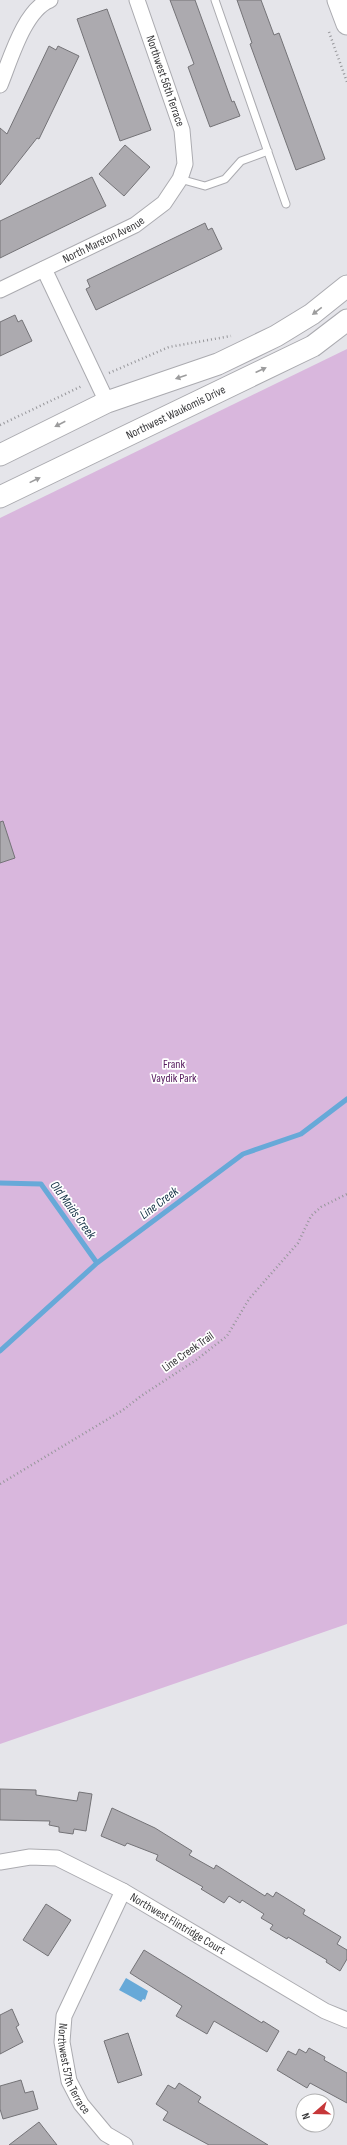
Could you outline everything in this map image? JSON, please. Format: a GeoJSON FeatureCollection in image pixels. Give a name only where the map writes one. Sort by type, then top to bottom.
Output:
{"type":"FeatureCollection","features":[{"type":"Feature","properties":{"kind":"main road"},"geometry":{"type":"LineString","coordinates":[[338,0],[338,27]]}},
{"type":"Feature","properties":{"kind":"main road","name":"Northwest Waukomis Drive"},"geometry":{"type":"LineString","coordinates":[[0,455],[107,402],[218,364],[276,336],[312,314],[347,286]]}},
{"type":"Feature","properties":{"kind":"main road","name":"Northwest Waukomis Drive"},"geometry":{"type":"LineString","coordinates":[[0,497],[313,346],[347,320]]}},
{"type":"Feature","properties":{"kind":"street"},"geometry":{"type":"LineString","coordinates":[[0,85],[23,27],[44,2],[50,0]]}},
{"type":"Feature","properties":{"kind":"street","name":"Northwest 56th Terrace"},"geometry":{"type":"LineString","coordinates":[[137,0],[182,130],[185,164]]}},
{"type":"Feature","properties":{"kind":"street","name":"North Marston Avenue"},"geometry":{"type":"LineString","coordinates":[[0,290],[136,225],[164,203],[180,178],[185,164]]}},
{"type":"Feature","properties":{"kind":"street"},"geometry":{"type":"LineString","coordinates":[[44,268],[107,402]]}},
{"type":"Feature","properties":{"kind":"street","name":"Northwest Flintridge Court"},"geometry":{"type":"LineString","coordinates":[[0,1862],[30,1857],[57,1858],[123,1891],[325,2010],[347,2020]]}},
{"type":"Feature","properties":{"kind":"street","name":"Northwest 57th Terrace"},"geometry":{"type":"LineString","coordinates":[[123,1891],[64,2016],[62,2042],[69,2081],[80,2104],[106,2134],[125,2145]]}},
{"type":"Feature","properties":{"kind":"lane"},"geometry":{"type":"LineString","coordinates":[[215,0],[286,204]]}},
{"type":"Feature","properties":{"kind":"lane"},"geometry":{"type":"LineString","coordinates":[[180,178],[205,186],[225,179],[241,161],[268,151]]}},
{"type":"Feature","properties":{"kind":"path"},"geometry":{"type":"LineString","coordinates":[[338,27],[347,82]]}},
{"type":"Feature","properties":{"kind":"path"},"geometry":{"type":"LineString","coordinates":[[108,373],[169,347],[238,334]]}},
{"type":"Feature","properties":{"kind":"path"},"geometry":{"type":"LineString","coordinates":[[0,425],[83,386]]}},
{"type":"Feature","properties":{"kind":"path","name":"Line Creek Trail"},"geometry":{"type":"LineString","coordinates":[[0,1484],[123,1410],[140,1396],[196,1360],[226,1336],[249,1299],[298,1243],[311,1216],[321,1207],[347,1194]]}},
{"type":"Feature","properties":{"kind":"green space","name":"Frank Vaydik Park"},"geometry":{"type":"Polygon","coordinates":[[[347,349],[347,1624],[0,1744],[0,518],[347,349]]]}},
{"type":"Feature","properties":{"kind":"water"},"geometry":{"type":"Polygon","coordinates":[[[126,1978],[148,1991],[145,2000],[143,1999],[141,2002],[119,1990],[126,1978]]]}},
{"type":"Feature","properties":{"kind":"building"},"geometry":{"type":"Polygon","coordinates":[[[170,0],[195,0],[232,102],[234,101],[240,116],[210,127],[188,67],[194,64],[170,0]]]}},
{"type":"Feature","properties":{"kind":"building"},"geometry":{"type":"Polygon","coordinates":[[[237,0],[261,0],[274,35],[279,33],[325,159],[296,170],[250,44],[252,43],[237,0]]]}},
{"type":"Feature","properties":{"kind":"building"},"geometry":{"type":"Polygon","coordinates":[[[107,9],[151,130],[120,141],[77,19],[107,9]]]}},
{"type":"Feature","properties":{"kind":"building"},"geometry":{"type":"Polygon","coordinates":[[[49,46],[56,50],[58,46],[79,56],[39,139],[37,138],[0,185],[0,128],[7,134],[49,46]]]}},
{"type":"Feature","properties":{"kind":"building"},"geometry":{"type":"Polygon","coordinates":[[[125,145],[150,167],[124,196],[99,174],[125,145]]]}},
{"type":"Feature","properties":{"kind":"building"},"geometry":{"type":"Polygon","coordinates":[[[92,177],[106,206],[0,258],[0,221],[92,177]]]}},
{"type":"Feature","properties":{"kind":"building"},"geometry":{"type":"Polygon","coordinates":[[[205,223],[208,230],[212,228],[222,249],[96,310],[86,289],[90,287],[87,280],[205,223]]]}},
{"type":"Feature","properties":{"kind":"building"},"geometry":{"type":"Polygon","coordinates":[[[15,315],[18,322],[22,320],[32,341],[0,356],[0,322],[15,315]]]}},
{"type":"Feature","properties":{"kind":"building"},"geometry":{"type":"Polygon","coordinates":[[[3,821],[15,858],[0,863],[0,822],[3,821]]]}},
{"type":"Feature","properties":{"kind":"building"},"geometry":{"type":"Polygon","coordinates":[[[0,1789],[36,1790],[36,1795],[77,1801],[79,1792],[92,1794],[86,1831],[74,1829],[73,1834],[59,1832],[59,1827],[49,1825],[50,1821],[0,1820],[0,1789]]]}},
{"type":"Feature","properties":{"kind":"building"},"geometry":{"type":"Polygon","coordinates":[[[112,1808],[155,1828],[192,1851],[189,1855],[214,1869],[216,1865],[265,1896],[267,1893],[273,1897],[276,1892],[305,1910],[303,1914],[341,1937],[337,1944],[347,1950],[347,1959],[340,1971],[326,1962],[327,1960],[288,1937],[287,1939],[270,1929],[273,1925],[261,1918],[264,1914],[242,1900],[240,1903],[229,1896],[224,1903],[201,1889],[203,1887],[156,1860],[158,1855],[127,1843],[125,1846],[101,1836],[112,1808]]]}},
{"type":"Feature","properties":{"kind":"building"},"geometry":{"type":"Polygon","coordinates":[[[46,1904],[71,1920],[48,1956],[23,1940],[46,1904]]]}},
{"type":"Feature","properties":{"kind":"building"},"geometry":{"type":"Polygon","coordinates":[[[144,1950],[262,2023],[263,2021],[279,2031],[267,2052],[214,2021],[207,2034],[176,2016],[182,2006],[130,1973],[144,1950]]]}},
{"type":"Feature","properties":{"kind":"building"},"geometry":{"type":"Polygon","coordinates":[[[12,2009],[19,2025],[16,2027],[23,2042],[0,2054],[0,2015],[12,2009]]]}},
{"type":"Feature","properties":{"kind":"building"},"geometry":{"type":"Polygon","coordinates":[[[128,2033],[142,2075],[118,2083],[104,2041],[128,2033]]]}},
{"type":"Feature","properties":{"kind":"building"},"geometry":{"type":"Polygon","coordinates":[[[309,2048],[325,2057],[324,2060],[347,2073],[347,2103],[335,2097],[335,2093],[328,2093],[310,2083],[307,2088],[277,2070],[288,2051],[296,2055],[299,2049],[306,2053],[309,2048]]]}},
{"type":"Feature","properties":{"kind":"building"},"geometry":{"type":"Polygon","coordinates":[[[21,2080],[25,2093],[33,2091],[38,2109],[3,2119],[0,2109],[0,2086],[21,2080]]]}},
{"type":"Feature","properties":{"kind":"building"},"geometry":{"type":"Polygon","coordinates":[[[179,2083],[201,2097],[198,2102],[268,2145],[209,2145],[163,2120],[168,2112],[156,2104],[168,2085],[175,2089],[179,2083]]]}},
{"type":"Feature","properties":{"kind":"building"},"geometry":{"type":"Polygon","coordinates":[[[39,2122],[57,2145],[9,2145],[39,2122]]]}},
{"type":"Feature","properties":{"kind":"waterway","name":"Line Creek"},"geometry":{"type":"LineString","coordinates":[[0,1351],[97,1263],[243,1154],[301,1134],[347,1099]]}},
{"type":"Feature","properties":{"kind":"waterway","name":"Old Maids Creek"},"geometry":{"type":"LineString","coordinates":[[0,1183],[41,1184],[97,1263]]}}]}
